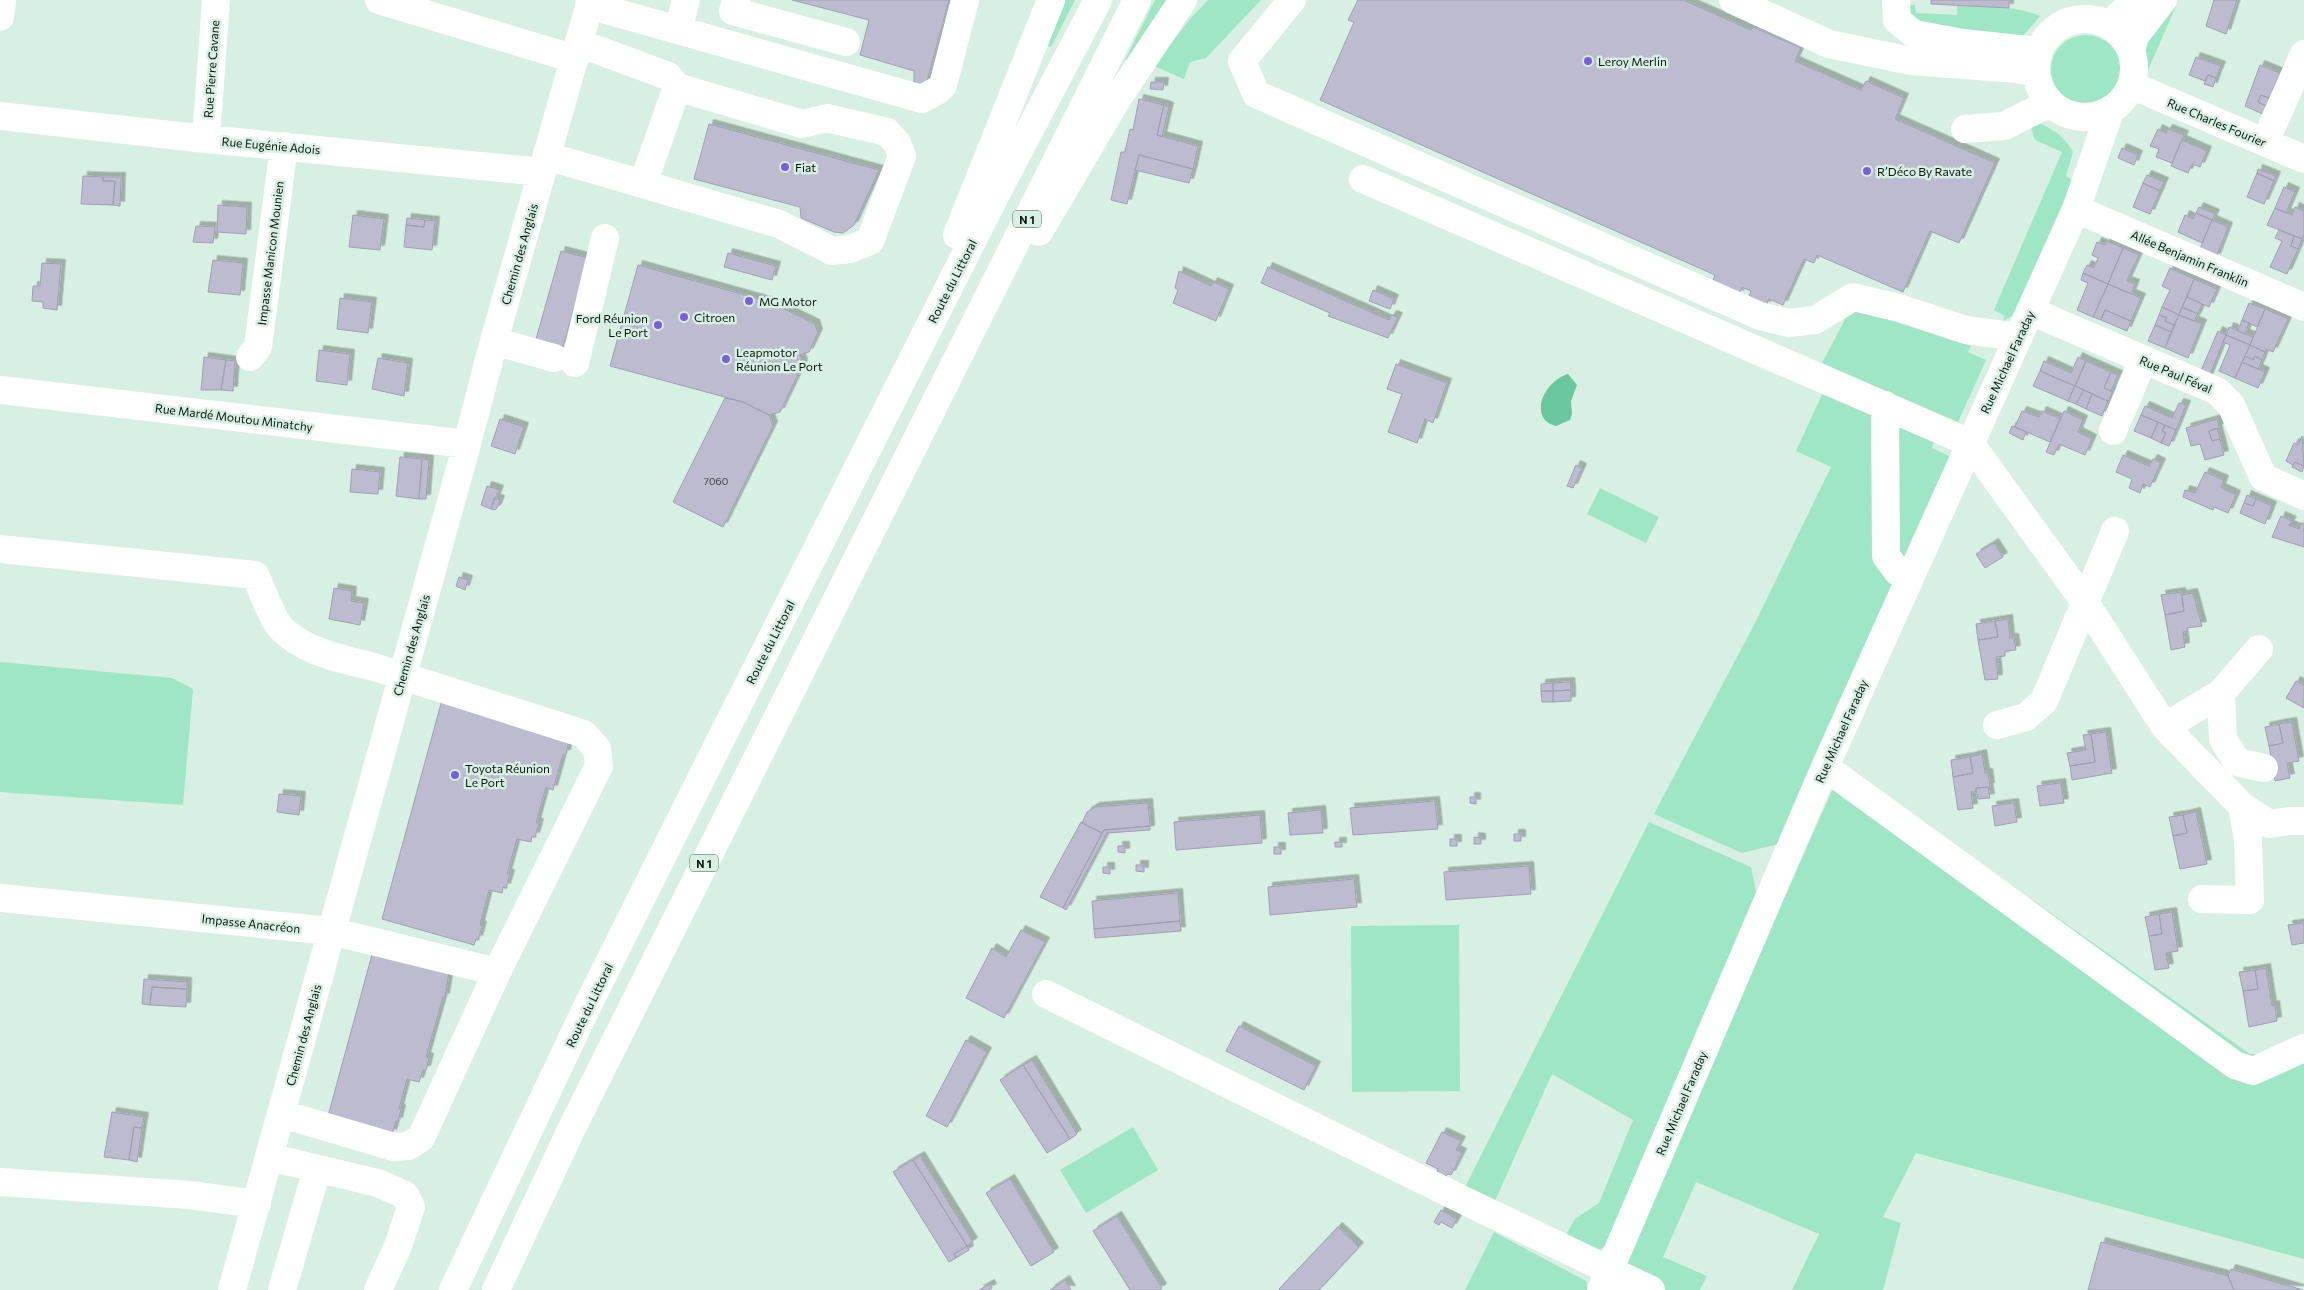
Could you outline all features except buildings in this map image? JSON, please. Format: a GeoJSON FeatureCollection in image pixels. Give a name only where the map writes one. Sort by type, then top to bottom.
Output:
{"type":"FeatureCollection","features":[{"type":"Feature","properties":{"kind":"main road"},"geometry":{"type":"LineString","coordinates":[[0,17],[2,0]]}},
{"type":"Feature","properties":{"kind":"main road","name":"Rue Pierre Cavane"},"geometry":{"type":"LineString","coordinates":[[206,139],[216,0]]}},
{"type":"Feature","properties":{"kind":"main road"},"geometry":{"type":"LineString","coordinates":[[379,0],[668,76],[677,87],[643,184]]}},
{"type":"Feature","properties":{"kind":"main road"},"geometry":{"type":"LineString","coordinates":[[678,30],[686,0]]}},
{"type":"Feature","properties":{"kind":"main road"},"geometry":{"type":"LineString","coordinates":[[736,0],[733,11],[846,42]]}},
{"type":"Feature","properties":{"kind":"main road"},"geometry":{"type":"LineString","coordinates":[[590,2],[678,30],[922,98],[930,96],[943,84],[965,0]]}},
{"type":"Feature","properties":{"kind":"main road"},"geometry":{"type":"LineString","coordinates":[[889,406],[1051,0]]}},
{"type":"Feature","properties":{"kind":"main road","name":"Route du Littoral"},"geometry":{"type":"LineString","coordinates":[[452,1290],[590,1002],[994,198],[1098,0]]}},
{"type":"Feature","properties":{"kind":"main road","name":"N 1"},"geometry":{"type":"LineString","coordinates":[[496,1290],[571,1130],[1137,0]]}},
{"type":"Feature","properties":{"kind":"main road"},"geometry":{"type":"LineString","coordinates":[[1292,0],[1242,61],[1256,94],[1760,316],[1788,323],[1815,320],[1853,297],[1900,308],[1966,330],[2019,337]]}},
{"type":"Feature","properties":{"kind":"main road"},"geometry":{"type":"LineString","coordinates":[[1733,0],[1829,44],[1911,61],[2017,69],[2037,62]]}},
{"type":"Feature","properties":{"kind":"main road"},"geometry":{"type":"LineString","coordinates":[[1896,0],[1897,20],[1914,34],[1963,43],[2037,62]]}},
{"type":"Feature","properties":{"kind":"main road"},"geometry":{"type":"LineString","coordinates":[[2109,25],[2136,0]]}},
{"type":"Feature","properties":{"kind":"main road"},"geometry":{"type":"LineString","coordinates":[[2131,52],[2135,36],[2163,0]]}},
{"type":"Feature","properties":{"kind":"main road","name":"Chemin des Anglais"},"geometry":{"type":"LineString","coordinates":[[232,1290],[494,341],[590,2]]}},
{"type":"Feature","properties":{"kind":"main road"},"geometry":{"type":"LineString","coordinates":[[917,437],[1116,101],[1180,6]]}},
{"type":"Feature","properties":{"kind":"main road"},"geometry":{"type":"LineString","coordinates":[[2088,19],[2109,25],[2123,36],[2131,52],[2134,68],[2131,86],[2126,95],[2112,109],[2098,115],[2083,117],[2065,113],[2050,103],[2040,89],[2037,62],[2050,33],[2068,22],[2088,19]]}},
{"type":"Feature","properties":{"kind":"main road"},"geometry":{"type":"LineString","coordinates":[[801,64],[812,33]]}},
{"type":"Feature","properties":{"kind":"main road"},"geometry":{"type":"LineString","coordinates":[[2265,142],[2304,54]]}},
{"type":"Feature","properties":{"kind":"main road","name":"Rue Charles Fourier"},"geometry":{"type":"LineString","coordinates":[[2131,86],[2304,159]]}},
{"type":"Feature","properties":{"kind":"main road","name":"Rue Eugénie Adois"},"geometry":{"type":"LineString","coordinates":[[0,116],[284,146],[544,164],[643,184],[779,224],[832,251],[850,249],[870,241],[902,156],[897,143],[887,132],[827,118],[802,124],[677,87]]}},
{"type":"Feature","properties":{"kind":"main road"},"geometry":{"type":"LineString","coordinates":[[1965,129],[2004,126],[2050,103]]}},
{"type":"Feature","properties":{"kind":"main road","name":"Rue Michael Faraday"},"geometry":{"type":"LineString","coordinates":[[1605,1281],[1825,767],[2076,209],[2112,109]]}},
{"type":"Feature","properties":{"kind":"main road","name":"Rue Michael Faraday"},"geometry":{"type":"LineString","coordinates":[[2083,117],[2089,147],[2088,176]]}},
{"type":"Feature","properties":{"kind":"main road","name":"Impasse Manicon Mounien"},"geometry":{"type":"LineString","coordinates":[[250,357],[258,347],[284,146]]}},
{"type":"Feature","properties":{"kind":"main road"},"geometry":{"type":"LineString","coordinates":[[1363,179],[1970,443],[2085,602],[2165,727],[2242,806],[2269,824],[2289,821],[2304,822]]}},
{"type":"Feature","properties":{"kind":"main road","name":"Allée Benjamin Franklin"},"geometry":{"type":"LineString","coordinates":[[2076,209],[2304,307]]}},
{"type":"Feature","properties":{"kind":"main road"},"geometry":{"type":"LineString","coordinates":[[494,341],[564,361],[605,238]]}},
{"type":"Feature","properties":{"kind":"main road","name":"Rue Paul Féval"},"geometry":{"type":"LineString","coordinates":[[2031,311],[2217,392],[2226,398],[2235,413],[2263,477],[2304,496]]}},
{"type":"Feature","properties":{"kind":"main road"},"geometry":{"type":"LineString","coordinates":[[2113,431],[2143,360]]}},
{"type":"Feature","properties":{"kind":"main road","name":"Rue Mardé Moutou Minatchy"},"geometry":{"type":"LineString","coordinates":[[0,390],[467,444]]}},
{"type":"Feature","properties":{"kind":"main road"},"geometry":{"type":"LineString","coordinates":[[1885,405],[1886,556],[1898,572],[1910,578]]}},
{"type":"Feature","properties":{"kind":"main road"},"geometry":{"type":"LineString","coordinates":[[1997,725],[2026,717],[2044,701],[2114,531]]}},
{"type":"Feature","properties":{"kind":"main road"},"geometry":{"type":"LineString","coordinates":[[0,549],[255,575],[279,626],[298,643],[339,658],[584,734],[596,749],[599,766],[497,972],[420,1138],[408,1146],[394,1148],[282,1114]]}},
{"type":"Feature","properties":{"kind":"main road"},"geometry":{"type":"LineString","coordinates":[[2165,727],[2221,693],[2259,649]]}},
{"type":"Feature","properties":{"kind":"main road"},"geometry":{"type":"LineString","coordinates":[[2221,693],[2223,739],[2237,762],[2264,768]]}},
{"type":"Feature","properties":{"kind":"main road"},"geometry":{"type":"LineString","coordinates":[[1825,767],[2235,1065],[2253,1071],[2304,1048]]}},
{"type":"Feature","properties":{"kind":"main road"},"geometry":{"type":"LineString","coordinates":[[2202,899],[2250,900],[2248,840],[2242,806]]}},
{"type":"Feature","properties":{"kind":"main road","name":"Impasse Anacréon"},"geometry":{"type":"LineString","coordinates":[[0,898],[331,930],[497,972]]}},
{"type":"Feature","properties":{"kind":"main road"},"geometry":{"type":"LineString","coordinates":[[1046,994],[1605,1281],[1651,1290]]}},
{"type":"Feature","properties":{"kind":"main road"},"geometry":{"type":"LineString","coordinates":[[270,1157],[378,1183],[405,1195],[411,1207],[398,1246],[378,1290]]}},
{"type":"Feature","properties":{"kind":"main road"},"geometry":{"type":"LineString","coordinates":[[282,1290],[318,1169]]}},
{"type":"Feature","properties":{"kind":"main road"},"geometry":{"type":"LineString","coordinates":[[0,1182],[190,1195],[257,1204]]}},
{"type":"Feature","properties":{"kind":"shaded area"},"geometry":{"type":"Polygon","coordinates":[[[1061,0],[1075,0],[1051,47],[1043,44],[1061,0]]]}},
{"type":"Feature","properties":{"kind":"shaded area"},"geometry":{"type":"Polygon","coordinates":[[[1155,0],[1169,0],[1130,62],[1125,60],[1155,0]]]}},
{"type":"Feature","properties":{"kind":"shaded area"},"geometry":{"type":"Polygon","coordinates":[[[1208,0],[1261,0],[1206,58],[1190,62],[1184,79],[1154,66],[1190,19],[1208,0]]]}},
{"type":"Feature","properties":{"kind":"shaded area"},"geometry":{"type":"Polygon","coordinates":[[[2170,4],[2176,6],[2145,77],[2143,56],[2145,46],[2148,38],[2170,4]]]}},
{"type":"Feature","properties":{"kind":"shaded area"},"geometry":{"type":"Polygon","coordinates":[[[1915,5],[1916,13],[1957,15],[1957,5],[2010,8],[2040,16],[2023,36],[1915,25],[1905,6],[1915,5]]]}},
{"type":"Feature","properties":{"kind":"shaded area"},"geometry":{"type":"Polygon","coordinates":[[[2093,35],[2106,41],[2115,50],[2119,56],[2121,70],[2119,84],[2111,95],[2100,103],[2079,105],[2072,103],[2061,95],[2053,84],[2051,63],[2053,56],[2061,45],[2072,37],[2093,35]]]}},
{"type":"Feature","properties":{"kind":"shaded area"},"geometry":{"type":"Polygon","coordinates":[[[2041,124],[2059,135],[2073,152],[2066,176],[2076,183],[2021,311],[2003,321],[2005,316],[1994,310],[2062,152],[2035,140],[2031,127],[2041,124]]]}},
{"type":"Feature","properties":{"kind":"shaded area"},"geometry":{"type":"Polygon","coordinates":[[[1865,309],[1971,346],[1968,352],[1986,360],[1958,422],[1822,363],[1849,312],[1865,309]]]}},
{"type":"Feature","properties":{"kind":"shaded area"},"geometry":{"type":"Polygon","coordinates":[[[1568,374],[1577,385],[1571,401],[1572,414],[1570,420],[1556,426],[1546,421],[1542,413],[1542,399],[1556,380],[1568,374]]]}},
{"type":"Feature","properties":{"kind":"shaded area"},"geometry":{"type":"Polygon","coordinates":[[[1826,386],[1868,405],[1878,429],[1897,587],[1786,842],[1742,853],[1654,814],[1754,625],[1831,467],[1796,451],[1826,386]]]}},
{"type":"Feature","properties":{"kind":"shaded area"},"geometry":{"type":"Polygon","coordinates":[[[1899,417],[1937,433],[1932,448],[1949,456],[1951,473],[1913,557],[1901,558],[1891,544],[1899,417]]]}},
{"type":"Feature","properties":{"kind":"shaded area"},"geometry":{"type":"Polygon","coordinates":[[[1600,488],[1659,517],[1646,543],[1587,514],[1600,488]]]}},
{"type":"Feature","properties":{"kind":"shaded area"},"geometry":{"type":"Polygon","coordinates":[[[0,662],[172,678],[193,689],[183,805],[0,792],[0,662]]]}},
{"type":"Feature","properties":{"kind":"shaded area"},"geometry":{"type":"Polygon","coordinates":[[[1843,766],[2250,1054],[2304,1053],[2304,1259],[1916,1153],[1883,1217],[1901,1223],[1883,1290],[1792,1290],[1819,1234],[1696,1182],[1663,1257],[1707,1276],[1700,1290],[1666,1290],[1629,1274],[1624,1259],[1843,766]]]}},
{"type":"Feature","properties":{"kind":"shaded area"},"geometry":{"type":"Polygon","coordinates":[[[1649,822],[1751,867],[1759,906],[1613,1240],[1594,1254],[1571,1245],[1567,1233],[1575,1219],[1599,1203],[1633,1120],[1552,1074],[1494,1203],[1464,1189],[1649,822]]]}},
{"type":"Feature","properties":{"kind":"shaded area"},"geometry":{"type":"Polygon","coordinates":[[[1459,925],[1460,1091],[1352,1092],[1351,926],[1459,925]]]}},
{"type":"Feature","properties":{"kind":"shaded area"},"geometry":{"type":"Polygon","coordinates":[[[1133,1127],[1158,1170],[1086,1213],[1060,1170],[1133,1127]]]}},
{"type":"Feature","properties":{"kind":"shaded area"},"geometry":{"type":"Polygon","coordinates":[[[1494,1232],[1586,1281],[1588,1290],[1465,1290],[1494,1232]]]}},
{"type":"Feature","properties":{"kind":"place","name":"Leroy Merlin"},"geometry":{"type":"Point","coordinates":[1588,61]}},
{"type":"Feature","properties":{"kind":"place","name":"Fiat"},"geometry":{"type":"Point","coordinates":[785,167]}},
{"type":"Feature","properties":{"kind":"place","name":"R’Déco By Ravate"},"geometry":{"type":"Point","coordinates":[1867,171]}},
{"type":"Feature","properties":{"kind":"place","name":"MG Motor"},"geometry":{"type":"Point","coordinates":[749,301]}},
{"type":"Feature","properties":{"kind":"place","name":"Citroen"},"geometry":{"type":"Point","coordinates":[684,317]}},
{"type":"Feature","properties":{"kind":"place","name":"Ford Réunion Le Port"},"geometry":{"type":"Point","coordinates":[658,325]}},
{"type":"Feature","properties":{"kind":"place","name":"Leapmotor Réunion Le Port"},"geometry":{"type":"Point","coordinates":[726,359]}},
{"type":"Feature","properties":{"kind":"place","name":"Toyota Réunion Le Port"},"geometry":{"type":"Point","coordinates":[455,775]}}]}
